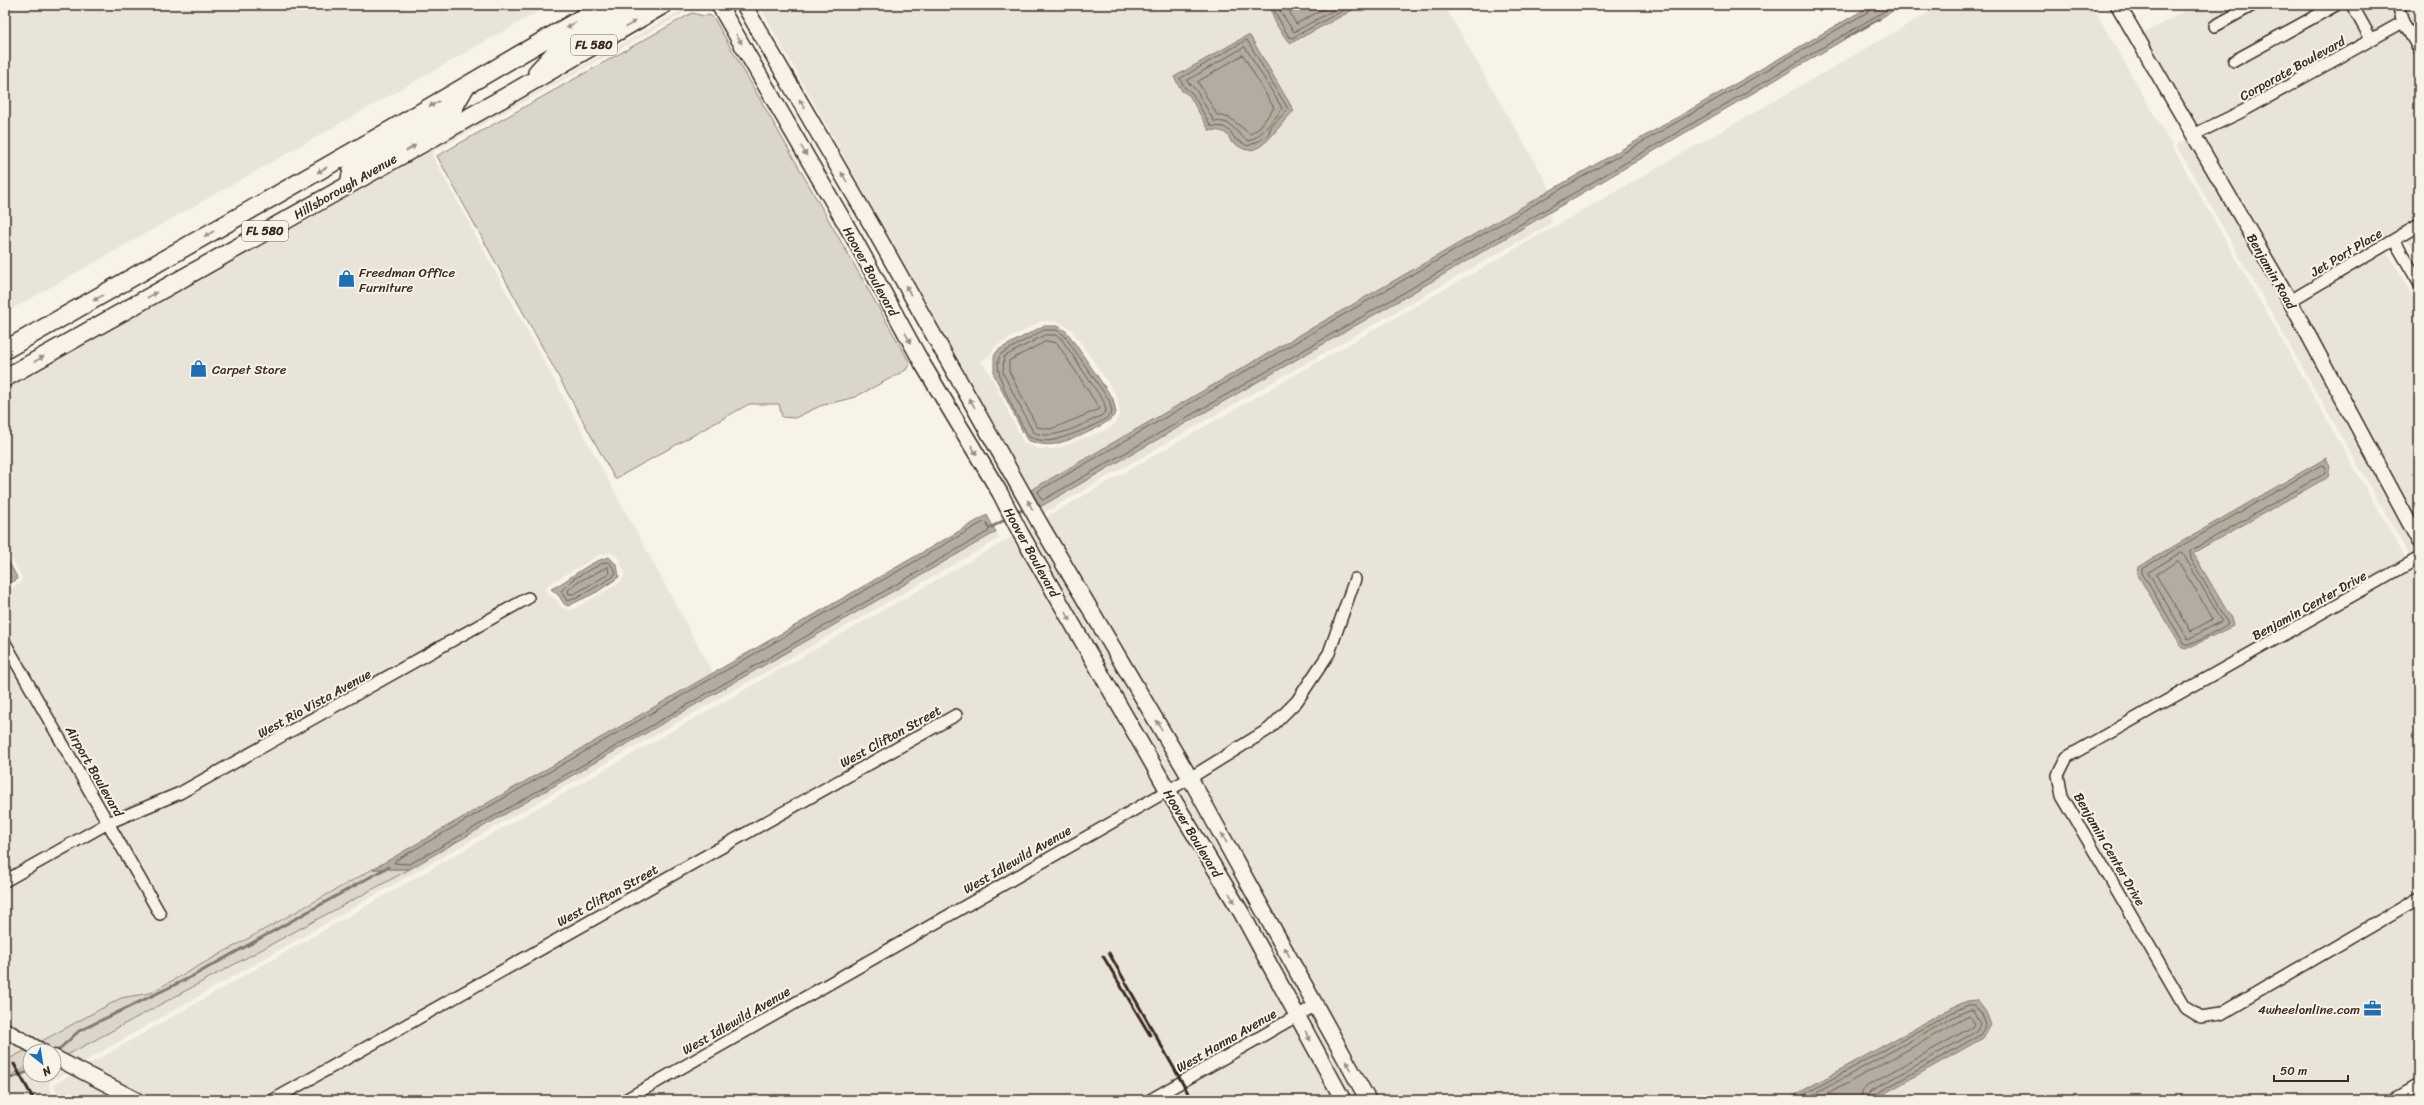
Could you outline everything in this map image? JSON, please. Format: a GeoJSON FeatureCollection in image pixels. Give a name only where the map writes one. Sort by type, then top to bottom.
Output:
{"type":"FeatureCollection","features":[{"type":"Feature","properties":{"kind":"main road","name":"Hillsborough Avenue"},"geometry":{"type":"LineString","coordinates":[[5,350],[466,86],[604,5]]}},
{"type":"Feature","properties":{"kind":"main road"},"geometry":{"type":"LineString","coordinates":[[524,85],[559,48],[635,5]]}},
{"type":"Feature","properties":{"kind":"main road","name":"Hillsborough Avenue"},"geometry":{"type":"LineString","coordinates":[[5,378],[663,5]]}},
{"type":"Feature","properties":{"kind":"main road","name":"Hoover Boulevard"},"geometry":{"type":"LineString","coordinates":[[719,5],[853,237],[924,367],[1000,493],[1021,534],[1167,789],[1241,912],[1343,1100]]}},
{"type":"Feature","properties":{"kind":"main road","name":"Hoover Boulevard"},"geometry":{"type":"LineString","coordinates":[[744,5],[1040,524],[1190,778],[1368,1100]]}},
{"type":"Feature","properties":{"kind":"main road"},"geometry":{"type":"LineString","coordinates":[[349,184],[352,170],[373,155],[454,109],[466,86]]}},
{"type":"Feature","properties":{"kind":"street","name":"Benjamin Road"},"geometry":{"type":"LineString","coordinates":[[2118,5],[2290,302],[2419,541]]}},
{"type":"Feature","properties":{"kind":"street"},"geometry":{"type":"LineString","coordinates":[[2215,26],[2253,5]]}},
{"type":"Feature","properties":{"kind":"street"},"geometry":{"type":"LineString","coordinates":[[2234,61],[2336,5]]}},
{"type":"Feature","properties":{"kind":"street"},"geometry":{"type":"LineString","coordinates":[[2352,5],[2371,39]]}},
{"type":"Feature","properties":{"kind":"street"},"geometry":{"type":"LineString","coordinates":[[2398,5],[2403,22],[2419,49]]}},
{"type":"Feature","properties":{"kind":"street","name":"Corporate Boulevard"},"geometry":{"type":"LineString","coordinates":[[2193,135],[2243,111],[2403,22]]}},
{"type":"Feature","properties":{"kind":"street"},"geometry":{"type":"LineString","coordinates":[[2394,240],[2419,225]]}},
{"type":"Feature","properties":{"kind":"street","name":"Jet Port Place"},"geometry":{"type":"LineString","coordinates":[[2290,302],[2394,240],[2419,283]]}},
{"type":"Feature","properties":{"kind":"street","name":"Benjamin Center Drive"},"geometry":{"type":"LineString","coordinates":[[2419,558],[2067,757],[2058,775],[2062,796],[2185,1007],[2201,1017],[2220,1014],[2419,898]]}},
{"type":"Feature","properties":{"kind":"street","name":"West Idlewild Avenue"},"geometry":{"type":"LineString","coordinates":[[625,1100],[1167,789],[1190,778],[1269,729],[1297,701],[1329,653],[1355,579]]}},
{"type":"Feature","properties":{"kind":"street","name":"West Rio Vista Avenue"},"geometry":{"type":"LineString","coordinates":[[5,881],[108,823],[180,793],[528,598]]}},
{"type":"Feature","properties":{"kind":"street","name":"Airport Boulevard"},"geometry":{"type":"LineString","coordinates":[[5,643],[160,914]]}},
{"type":"Feature","properties":{"kind":"street","name":"West Clifton Street"},"geometry":{"type":"LineString","coordinates":[[273,1100],[956,715]]}},
{"type":"Feature","properties":{"kind":"street","name":"West Hanna Avenue"},"geometry":{"type":"LineString","coordinates":[[1150,1100],[1316,1005]]}},
{"type":"Feature","properties":{"kind":"street"},"geometry":{"type":"LineString","coordinates":[[5,1030],[28,1043]]}},
{"type":"Feature","properties":{"kind":"street"},"geometry":{"type":"LineString","coordinates":[[62,1061],[137,1100]]}},
{"type":"Feature","properties":{"kind":"street"},"geometry":{"type":"LineString","coordinates":[[2393,1100],[2419,1085]]}},
{"type":"Feature","properties":{"kind":"shaded area"},"geometry":{"type":"Polygon","coordinates":[[[5,5],[550,5],[5,313],[5,5]]]}},
{"type":"Feature","properties":{"kind":"shaded area"},"geometry":{"type":"Polygon","coordinates":[[[759,5],[1444,5],[1551,190],[1031,490],[759,5]],[[1041,321],[996,346],[989,356],[981,361],[990,374],[1023,442],[1038,449],[1056,449],[1108,429],[1115,424],[1120,414],[1117,396],[1071,329],[1059,322],[1041,321]]]}},
{"type":"Feature","properties":{"kind":"shaded area"},"geometry":{"type":"Polygon","coordinates":[[[1942,5],[2092,5],[2419,582],[2419,1100],[62,1100],[53,1085],[62,1083],[62,1080],[1942,5]]]}},
{"type":"Feature","properties":{"kind":"shaded area"},"geometry":{"type":"Polygon","coordinates":[[[2195,5],[2241,5],[2208,24],[2213,34],[2265,5],[2324,5],[2227,59],[2233,69],[2346,6],[2364,37],[2241,106],[2195,128],[2141,35],[2195,5]]]}},
{"type":"Feature","properties":{"kind":"shaded area"},"geometry":{"type":"Polygon","coordinates":[[[2358,5],[2393,5],[2397,19],[2373,32],[2358,5]]]}},
{"type":"Feature","properties":{"kind":"shaded area"},"geometry":{"type":"Polygon","coordinates":[[[2403,5],[2419,5],[2419,39],[2408,20],[2403,5]]]}},
{"type":"Feature","properties":{"kind":"shaded area"},"geometry":{"type":"Polygon","coordinates":[[[688,7],[693,8],[434,151],[432,155],[713,673],[416,844],[150,993],[121,998],[38,1043],[5,1024],[5,888],[107,831],[159,921],[167,916],[116,826],[183,798],[455,647],[535,600],[529,590],[450,637],[177,788],[110,816],[5,633],[5,592],[20,583],[22,578],[5,546],[5,389],[688,7]],[[610,553],[601,554],[548,585],[546,590],[549,595],[556,599],[562,608],[572,610],[618,584],[623,579],[625,573],[617,556],[610,553]]]}},
{"type":"Feature","properties":{"kind":"shaded area"},"geometry":{"type":"Polygon","coordinates":[[[692,13],[704,16],[710,15],[715,20],[910,363],[906,370],[855,397],[820,406],[795,418],[782,417],[779,404],[749,404],[615,479],[437,156],[692,13]]]}},
{"type":"Feature","properties":{"kind":"shaded area"},"geometry":{"type":"Polygon","coordinates":[[[2401,29],[2419,59],[2419,219],[2291,294],[2201,138],[2246,116],[2401,29]]]}},
{"type":"Feature","properties":{"kind":"shaded area"},"geometry":{"type":"Polygon","coordinates":[[[2189,138],[2285,304],[2419,551],[2410,557],[2176,145],[2189,138]]]}},
{"type":"Feature","properties":{"kind":"shaded area"},"geometry":{"type":"Polygon","coordinates":[[[1548,213],[1553,222],[1044,513],[1040,507],[1548,213]]]}},
{"type":"Feature","properties":{"kind":"shaded area"},"geometry":{"type":"Polygon","coordinates":[[[2419,232],[2419,260],[2407,239],[2419,232]]]}},
{"type":"Feature","properties":{"kind":"shaded area"},"geometry":{"type":"Polygon","coordinates":[[[2386,250],[2419,307],[2419,530],[2297,304],[2386,250]]]}},
{"type":"Feature","properties":{"kind":"shaded area"},"geometry":{"type":"Polygon","coordinates":[[[996,532],[1000,538],[80,1064],[63,1056],[432,856],[996,532]]]}},
{"type":"Feature","properties":{"kind":"shaded area"},"geometry":{"type":"Polygon","coordinates":[[[5,653],[101,821],[5,875],[5,653]]]}},
{"type":"Feature","properties":{"kind":"shaded area"},"geometry":{"type":"Polygon","coordinates":[[[373,869],[410,869],[71,1053],[62,1055],[62,1043],[38,1043],[121,998],[150,993],[373,869]]]}},
{"type":"Feature","properties":{"kind":"shaded area"},"geometry":{"type":"Polygon","coordinates":[[[5,1036],[22,1046],[22,1052],[5,1061],[5,1036]]]}},
{"type":"Feature","properties":{"kind":"shaded area"},"geometry":{"type":"Polygon","coordinates":[[[22,1052],[22,1070],[5,1077],[5,1061],[22,1052]]]}},
{"type":"Feature","properties":{"kind":"shaded area"},"geometry":{"type":"Polygon","coordinates":[[[62,1067],[69,1071],[62,1075],[62,1067]]]}},
{"type":"Feature","properties":{"kind":"shaded area"},"geometry":{"type":"Polygon","coordinates":[[[22,1070],[22,1083],[50,1083],[49,1087],[57,1100],[5,1100],[5,1077],[22,1070]]]}},
{"type":"Feature","properties":{"kind":"water"},"geometry":{"type":"Polygon","coordinates":[[[1271,5],[1362,5],[1291,43],[1277,26],[1271,10],[1271,5]]]}},
{"type":"Feature","properties":{"kind":"water"},"geometry":{"type":"Polygon","coordinates":[[[1872,5],[1903,5],[1400,300],[1040,507],[1031,490],[1872,5]]]}},
{"type":"Feature","properties":{"kind":"water"},"geometry":{"type":"Polygon","coordinates":[[[1246,36],[1250,36],[1294,111],[1267,141],[1255,149],[1248,150],[1231,142],[1225,133],[1209,130],[1189,95],[1182,91],[1174,77],[1246,36]]]}},
{"type":"Feature","properties":{"kind":"water"},"geometry":{"type":"Polygon","coordinates":[[[1043,326],[1058,326],[1067,332],[1113,399],[1116,413],[1097,428],[1051,445],[1040,444],[1027,440],[994,375],[994,356],[998,350],[1043,326]]]}},
{"type":"Feature","properties":{"kind":"water"},"geometry":{"type":"Polygon","coordinates":[[[2326,458],[2330,466],[2328,477],[2193,553],[2231,618],[2233,626],[2186,649],[2182,648],[2137,574],[2138,567],[2326,458]]]}},
{"type":"Feature","properties":{"kind":"water"},"geometry":{"type":"Polygon","coordinates":[[[987,515],[996,532],[410,869],[373,869],[987,515]]]}},
{"type":"Feature","properties":{"kind":"water"},"geometry":{"type":"Polygon","coordinates":[[[5,555],[18,579],[5,586],[5,555]]]}},
{"type":"Feature","properties":{"kind":"water"},"geometry":{"type":"Polygon","coordinates":[[[609,557],[617,565],[619,577],[597,592],[568,606],[564,604],[559,596],[551,589],[593,563],[609,557]]]}},
{"type":"Feature","properties":{"kind":"water"},"geometry":{"type":"Polygon","coordinates":[[[1977,1000],[1986,1012],[1991,1025],[1983,1038],[1873,1100],[1786,1100],[1951,1008],[1967,1001],[1977,1000]]]}},
{"type":"Feature","properties":{"kind":"waterway"},"geometry":{"type":"LineString","coordinates":[[1846,38],[1879,19]]}},
{"type":"Feature","properties":{"kind":"waterway"},"geometry":{"type":"LineString","coordinates":[[1015,514],[1026,508]]}},
{"type":"Feature","properties":{"kind":"waterway"},"geometry":{"type":"LineString","coordinates":[[990,528],[1008,518]]}},
{"type":"Feature","properties":{"kind":"waterway"},"geometry":{"type":"LineString","coordinates":[[62,1047],[79,1031],[191,977],[388,867]]}},
{"type":"Feature","properties":{"kind":"waterway"},"geometry":{"type":"LineString","coordinates":[[5,1080],[22,1074]]}},
{"type":"Feature","properties":{"kind":"railway"},"geometry":{"type":"LineString","coordinates":[[1109,953],[1192,1100]]}},
{"type":"Feature","properties":{"kind":"railway"},"geometry":{"type":"LineString","coordinates":[[1103,956],[1150,1035]]}},
{"type":"Feature","properties":{"kind":"railway"},"geometry":{"type":"LineString","coordinates":[[5,1061],[9,1066]]}},
{"type":"Feature","properties":{"kind":"railway"},"geometry":{"type":"LineString","coordinates":[[14,1064],[34,1100]]}},
{"type":"Feature","properties":{"kind":"place","name":"Freedman Office Furniture"},"geometry":{"type":"Point","coordinates":[346,279]}},
{"type":"Feature","properties":{"kind":"place","name":"Carpet Store"},"geometry":{"type":"Point","coordinates":[199,369]}},
{"type":"Feature","properties":{"kind":"place","name":"4wheelonline.com"},"geometry":{"type":"Point","coordinates":[2373,1009]}}]}
